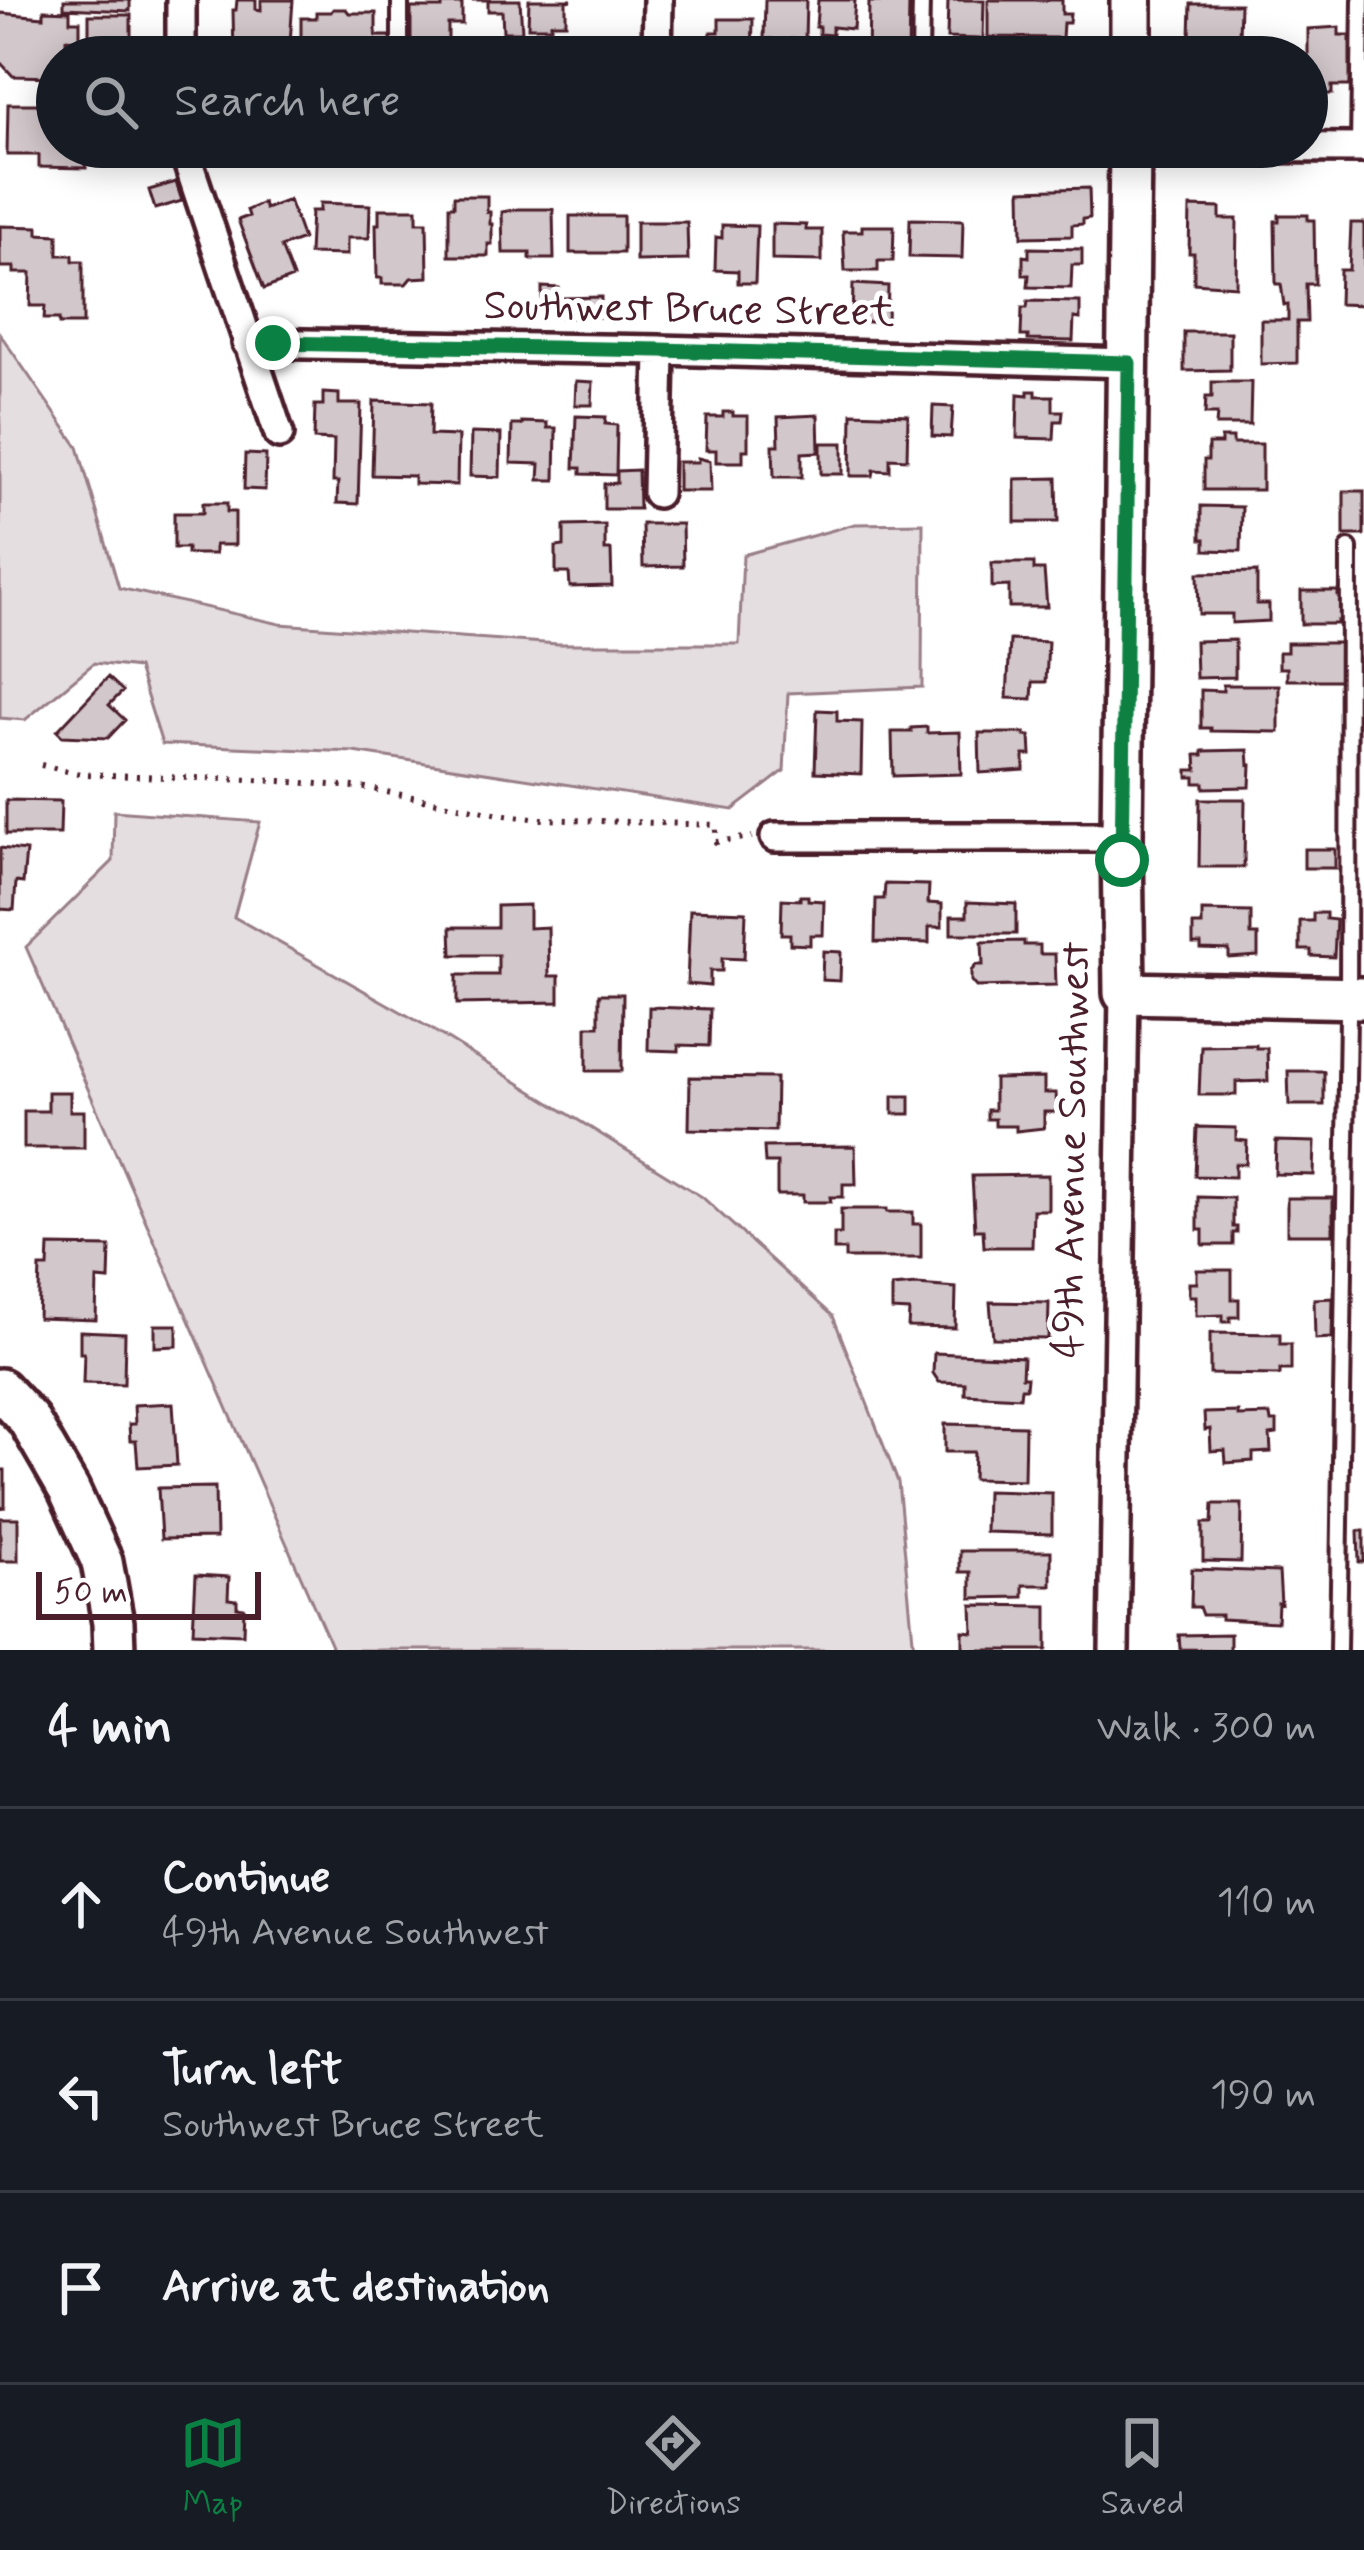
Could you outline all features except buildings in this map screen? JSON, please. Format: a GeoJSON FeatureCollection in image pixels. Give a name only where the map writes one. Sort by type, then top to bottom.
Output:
{"type":"FeatureCollection","features":[{"type":"Feature","properties":{"kind":"street"},"geometry":{"type":"LineString","coordinates":[[181,0],[181,36]]}},
{"type":"Feature","properties":{"kind":"street"},"geometry":{"type":"LineString","coordinates":[[657,36],[658,0]]}},
{"type":"Feature","properties":{"kind":"street"},"geometry":{"type":"LineString","coordinates":[[1131,0],[1131,36]]}},
{"type":"Feature","properties":{"kind":"street"},"geometry":{"type":"LineString","coordinates":[[1328,148],[1362,148]]}},
{"type":"Feature","properties":{"kind":"street"},"geometry":{"type":"LineString","coordinates":[[190,168],[279,434]]}},
{"type":"Feature","properties":{"kind":"street","name":"49th Avenue Southwest"},"geometry":{"type":"LineString","coordinates":[[1114,1650],[1130,168]]}},
{"type":"Feature","properties":{"kind":"street","name":"Southwest Bruce Street"},"geometry":{"type":"LineString","coordinates":[[247,343],[1129,363]]}},
{"type":"Feature","properties":{"kind":"street"},"geometry":{"type":"LineString","coordinates":[[657,493],[660,350]]}},
{"type":"Feature","properties":{"kind":"street"},"geometry":{"type":"LineString","coordinates":[[768,836],[1122,837]]}},
{"type":"Feature","properties":{"kind":"street"},"geometry":{"type":"LineString","coordinates":[[1124,993],[1356,997]]}},
{"type":"Feature","properties":{"kind":"street"},"geometry":{"type":"LineString","coordinates":[[0,1388],[28,1419],[49,1454],[102,1562],[114,1650]]}},
{"type":"Feature","properties":{"kind":"lane"},"geometry":{"type":"LineString","coordinates":[[400,0],[400,36]]}},
{"type":"Feature","properties":{"kind":"lane"},"geometry":{"type":"LineString","coordinates":[[920,36],[921,0]]}},
{"type":"Feature","properties":{"kind":"lane"},"geometry":{"type":"LineString","coordinates":[[1361,0],[1362,148]]}},
{"type":"Feature","properties":{"kind":"lane"},"geometry":{"type":"LineString","coordinates":[[1338,1650],[1356,997],[1349,548]]}},
{"type":"Feature","properties":{"kind":"path"},"geometry":{"type":"LineString","coordinates":[[41,765],[80,774],[366,788],[542,819],[716,825],[716,842],[768,836]]}},
{"type":"Feature","properties":{"kind":"shaded area"},"geometry":{"type":"Polygon","coordinates":[[[0,334],[78,447],[119,588],[280,624],[558,644],[739,644],[743,555],[855,524],[923,523],[922,687],[788,693],[784,771],[733,810],[354,752],[162,744],[138,668],[94,663],[25,720],[0,718],[0,334]]]}},
{"type":"Feature","properties":{"kind":"shaded area"},"geometry":{"type":"Polygon","coordinates":[[[114,811],[260,822],[234,917],[428,1027],[702,1197],[833,1316],[898,1482],[914,1650],[333,1650],[26,947],[113,861],[114,811]]]}},
{"type":"Feature","properties":{"kind":"route"},"geometry":{"type":"LineString","coordinates":[[273,343],[1129,363],[1122,860]]}}]}
